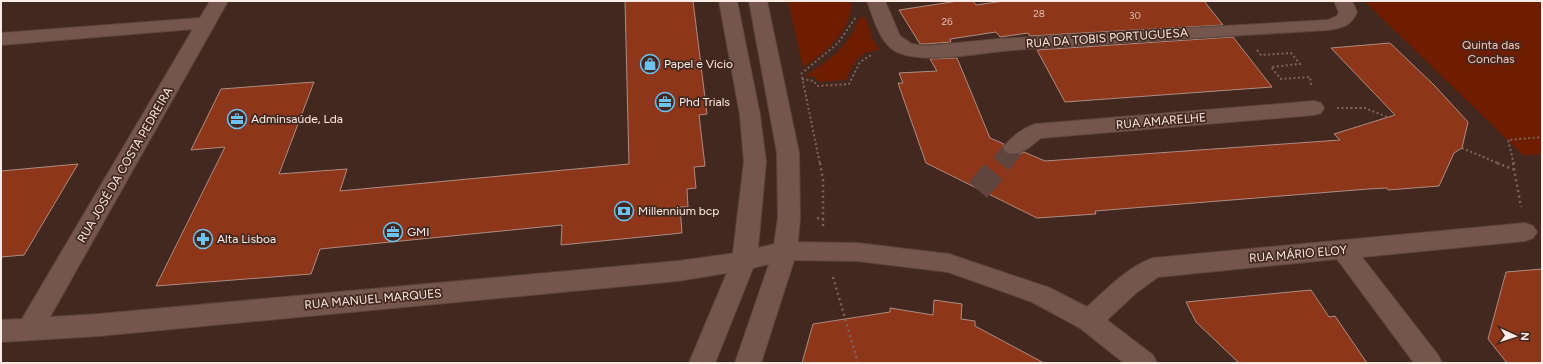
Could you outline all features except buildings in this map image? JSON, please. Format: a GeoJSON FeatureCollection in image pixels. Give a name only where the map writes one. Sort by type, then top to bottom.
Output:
{"type":"FeatureCollection","features":[{"type":"Feature","properties":{"kind":"street","name":"RUA JOSÉ DA COSTA PEDREIRA"},"geometry":{"type":"LineString","coordinates":[[30,329],[219,1]]}},
{"type":"Feature","properties":{"kind":"street"},"geometry":{"type":"LineString","coordinates":[[702,363],[744,261],[755,162],[750,114],[728,1]]}},
{"type":"Feature","properties":{"kind":"street"},"geometry":{"type":"LineString","coordinates":[[748,363],[785,251],[789,218],[788,153],[758,1]]}},
{"type":"Feature","properties":{"kind":"street","name":"RUA DA TOBIS PORTUGUESA"},"geometry":{"type":"LineString","coordinates":[[876,1],[888,32],[894,41],[906,49],[931,51],[996,45],[1328,25],[1338,23],[1345,19],[1348,12],[1343,1]]}},
{"type":"Feature","properties":{"kind":"street"},"geometry":{"type":"LineString","coordinates":[[1,39],[206,24]]}},
{"type":"Feature","properties":{"kind":"street","name":"RUA AMARELHE"},"geometry":{"type":"LineString","coordinates":[[1014,148],[1036,131],[1314,108]]}},
{"type":"Feature","properties":{"kind":"street","name":"RUA MÁRIO ELOY"},"geometry":{"type":"LineString","coordinates":[[1089,321],[1127,286],[1153,268],[1525,232]]}},
{"type":"Feature","properties":{"kind":"street"},"geometry":{"type":"LineString","coordinates":[[1343,250],[1429,363]]}},
{"type":"Feature","properties":{"kind":"street","name":"RUA MANUEL MARQUES"},"geometry":{"type":"LineString","coordinates":[[1,331],[99,325],[678,271],[744,261],[785,251],[857,252],[949,263],[1041,295],[1089,321],[1144,363]]}},
{"type":"Feature","properties":{"kind":"path"},"geometry":{"type":"LineString","coordinates":[[801,74],[838,43],[858,14]]}},
{"type":"Feature","properties":{"kind":"path"},"geometry":{"type":"LineString","coordinates":[[1252,44],[1261,55],[1291,53],[1300,64],[1271,67],[1281,79],[1310,77],[1314,108],[1365,108],[1387,117]]}},
{"type":"Feature","properties":{"kind":"path"},"geometry":{"type":"LineString","coordinates":[[802,79],[814,81],[817,86],[849,84],[859,62],[864,57],[874,53]]}},
{"type":"Feature","properties":{"kind":"path"},"geometry":{"type":"LineString","coordinates":[[1525,232],[1515,170],[1508,140],[1542,137]]}},
{"type":"Feature","properties":{"kind":"path"},"geometry":{"type":"LineString","coordinates":[[1462,148],[1515,170]]}},
{"type":"Feature","properties":{"kind":"path"},"geometry":{"type":"LineString","coordinates":[[838,295],[858,363]]}},
{"type":"Feature","properties":{"kind":"green space"},"geometry":{"type":"Polygon","coordinates":[[[788,1],[851,1],[847,22],[836,40],[820,55],[803,67],[788,1]]]}},
{"type":"Feature","properties":{"kind":"green space","name":"Quinta das Conchas"},"geometry":{"type":"Polygon","coordinates":[[[1364,1],[1542,1],[1542,154],[1524,156],[1364,1]]]}},
{"type":"Feature","properties":{"kind":"green space"},"geometry":{"type":"Polygon","coordinates":[[[865,17],[873,40],[880,50],[862,55],[855,63],[846,80],[819,82],[815,77],[805,76],[838,52],[855,28],[859,18],[865,17]]]}},
{"type":"Feature","properties":{"kind":"tunnel"},"geometry":{"type":"LineString","coordinates":[[1001,164],[1014,148]]}},
{"type":"Feature","properties":{"kind":"tunnel"},"geometry":{"type":"LineString","coordinates":[[978,190],[1001,163]]}},
{"type":"Feature","properties":{"kind":"place","name":"Papel e Vicio"},"geometry":{"type":"Point","coordinates":[650,64]}},
{"type":"Feature","properties":{"kind":"place","name":"Phd Trials"},"geometry":{"type":"Point","coordinates":[665,102]}},
{"type":"Feature","properties":{"kind":"place","name":"Adminsaúde, Lda"},"geometry":{"type":"Point","coordinates":[237,119]}},
{"type":"Feature","properties":{"kind":"place","name":"Millennium bcp"},"geometry":{"type":"Point","coordinates":[624,211]}},
{"type":"Feature","properties":{"kind":"place","name":"GMI"},"geometry":{"type":"Point","coordinates":[393,232]}},
{"type":"Feature","properties":{"kind":"place","name":"Alta Lisboa"},"geometry":{"type":"Point","coordinates":[203,239]}}]}
